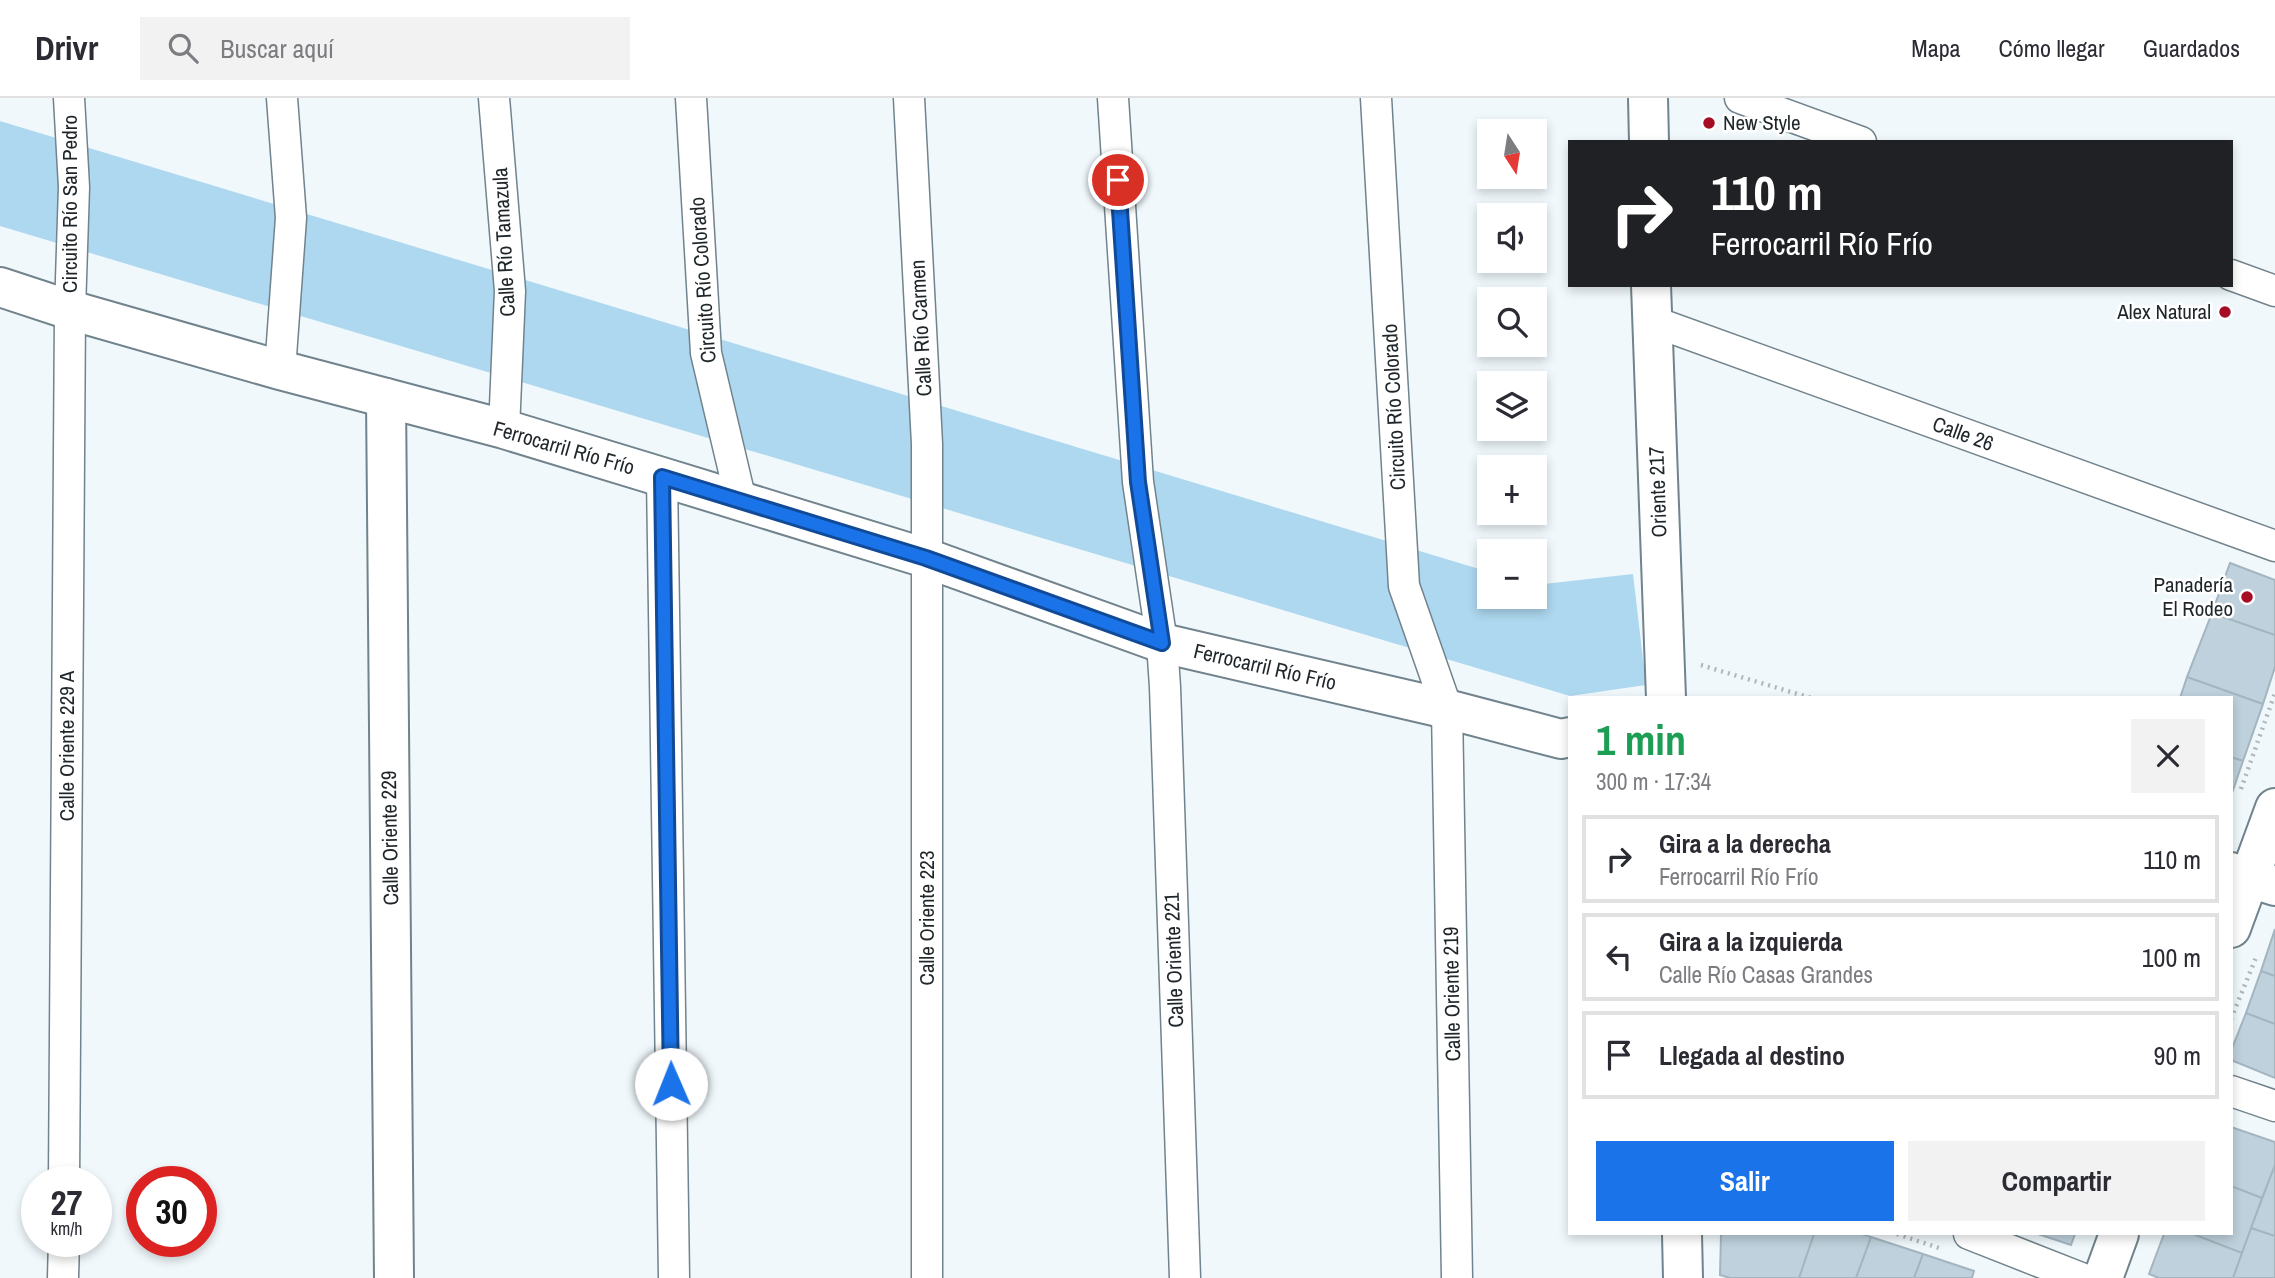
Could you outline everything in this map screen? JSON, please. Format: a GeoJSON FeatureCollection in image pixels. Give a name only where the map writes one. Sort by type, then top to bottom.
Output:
{"type":"FeatureCollection","features":[{"type":"Feature","properties":{"kind":"main road"},"geometry":{"type":"LineString","coordinates":[[1648,98],[1649,140]]}},
{"type":"Feature","properties":{"kind":"main road","name":"Ferrocarril Río Frío"},"geometry":{"type":"LineString","coordinates":[[0,287],[70,310],[280,370],[504,429],[741,501],[926,558],[1162,643],[1447,709],[1567,740]]}},
{"type":"Feature","properties":{"kind":"main road","name":"Oriente 217"},"geometry":{"type":"LineString","coordinates":[[1651,303],[1666,696]]}},
{"type":"Feature","properties":{"kind":"main road","name":"Calle Oriente 229"},"geometry":{"type":"LineString","coordinates":[[386,398],[394,1278]]}},
{"type":"Feature","properties":{"kind":"main road"},"geometry":{"type":"LineString","coordinates":[[2245,938],[2252,879],[2275,808]]}},
{"type":"Feature","properties":{"kind":"main road"},"geometry":{"type":"LineString","coordinates":[[1682,1235],[1683,1278]]}},
{"type":"Feature","properties":{"kind":"main road"},"geometry":{"type":"LineString","coordinates":[[2103,1278],[2119,1235]]}},
{"type":"Feature","properties":{"kind":"street","name":"Circuito Río San Pedro"},"geometry":{"type":"LineString","coordinates":[[69,98],[74,187],[70,310]]}},
{"type":"Feature","properties":{"kind":"street"},"geometry":{"type":"LineString","coordinates":[[280,370],[291,218],[282,98]]}},
{"type":"Feature","properties":{"kind":"street","name":"Calle Río Tamazula"},"geometry":{"type":"LineString","coordinates":[[494,98],[510,291],[504,429]]}},
{"type":"Feature","properties":{"kind":"street","name":"Circuito Río Colorado"},"geometry":{"type":"LineString","coordinates":[[691,98],[706,353],[741,501]]}},
{"type":"Feature","properties":{"kind":"street","name":"Calle Río Carmen"},"geometry":{"type":"LineString","coordinates":[[909,98],[927,444],[926,558]]}},
{"type":"Feature","properties":{"kind":"street","name":"Calle Oriente 221"},"geometry":{"type":"LineString","coordinates":[[1113,98],[1138,482],[1162,643],[1185,1278]]}},
{"type":"Feature","properties":{"kind":"street","name":"Circuito Río Colorado"},"geometry":{"type":"LineString","coordinates":[[1376,98],[1404,586],[1447,709]]}},
{"type":"Feature","properties":{"kind":"street"},"geometry":{"type":"LineString","coordinates":[[1740,98],[1856,140]]}},
{"type":"Feature","properties":{"kind":"street"},"geometry":{"type":"LineString","coordinates":[[2233,276],[2275,291]]}},
{"type":"Feature","properties":{"kind":"street","name":"Calle 26"},"geometry":{"type":"LineString","coordinates":[[1651,303],[2275,546]]}},
{"type":"Feature","properties":{"kind":"street","name":"Calle Oriente 229 A"},"geometry":{"type":"LineString","coordinates":[[64,1166],[70,310]]}},
{"type":"Feature","properties":{"kind":"street"},"geometry":{"type":"LineString","coordinates":[[662,477],[674,1278]]}},
{"type":"Feature","properties":{"kind":"street","name":"Calle Oriente 223"},"geometry":{"type":"LineString","coordinates":[[926,558],[927,1278]]}},
{"type":"Feature","properties":{"kind":"street","name":"Calle Oriente 219"},"geometry":{"type":"LineString","coordinates":[[1447,709],[1457,1278]]}},
{"type":"Feature","properties":{"kind":"street"},"geometry":{"type":"LineString","coordinates":[[2233,1092],[2275,1107]]}},
{"type":"Feature","properties":{"kind":"street"},"geometry":{"type":"LineString","coordinates":[[1972,1235],[2081,1278]]}},
{"type":"Feature","properties":{"kind":"street"},"geometry":{"type":"LineString","coordinates":[[63,1278],[64,1257]]}},
{"type":"Feature","properties":{"kind":"path"},"geometry":{"type":"LineString","coordinates":[[1665,658],[1694,663],[1804,696]]}},
{"type":"Feature","properties":{"kind":"path"},"geometry":{"type":"LineString","coordinates":[[2240,792],[2275,693]]}},
{"type":"Feature","properties":{"kind":"path"},"geometry":{"type":"LineString","coordinates":[[2233,1007],[2245,938]]}},
{"type":"Feature","properties":{"kind":"shaded area"},"geometry":{"type":"Polygon","coordinates":[[[0,121],[1477,568],[1477,609],[1547,609],[1547,584],[1633,574],[1646,685],[1570,696],[0,226],[0,121]]]}},
{"type":"Feature","properties":{"kind":"building","name":"Panadería El Rodeo"},"geometry":{"type":"Polygon","coordinates":[[[2230,563],[2275,580],[2275,635],[2212,613],[2230,563]]]}},
{"type":"Feature","properties":{"kind":"building"},"geometry":{"type":"Polygon","coordinates":[[[2212,613],[2275,635],[2275,667],[2263,704],[2187,677],[2212,613]]]}},
{"type":"Feature","properties":{"kind":"building"},"geometry":{"type":"Polygon","coordinates":[[[2187,677],[2263,704],[2243,761],[2233,758],[2233,696],[2181,696],[2187,677]]]}},
{"type":"Feature","properties":{"kind":"building"},"geometry":{"type":"Polygon","coordinates":[[[2233,758],[2243,761],[2233,790],[2233,758]]]}},
{"type":"Feature","properties":{"kind":"building"},"geometry":{"type":"Polygon","coordinates":[[[2275,929],[2275,976],[2261,971],[2275,929]]]}},
{"type":"Feature","properties":{"kind":"building"},"geometry":{"type":"Polygon","coordinates":[[[2261,971],[2275,976],[2275,1024],[2246,1013],[2261,971]]]}},
{"type":"Feature","properties":{"kind":"building"},"geometry":{"type":"Polygon","coordinates":[[[2246,1013],[2275,1024],[2275,1078],[2233,1061],[2233,1046],[2246,1013]]]}},
{"type":"Feature","properties":{"kind":"building"},"geometry":{"type":"Polygon","coordinates":[[[2233,1128],[2275,1142],[2275,1165],[2262,1198],[2233,1187],[2233,1128]]]}},
{"type":"Feature","properties":{"kind":"building"},"geometry":{"type":"Polygon","coordinates":[[[2275,1165],[2275,1236],[2251,1228],[2275,1165]]]}},
{"type":"Feature","properties":{"kind":"building"},"geometry":{"type":"Polygon","coordinates":[[[2233,1187],[2262,1198],[2242,1253],[2196,1235],[2233,1235],[2233,1187]]]}},
{"type":"Feature","properties":{"kind":"building"},"geometry":{"type":"Polygon","coordinates":[[[2251,1228],[2275,1236],[2275,1278],[2233,1278],[2251,1228]]]}},
{"type":"Feature","properties":{"kind":"building"},"geometry":{"type":"Polygon","coordinates":[[[1721,1235],[1814,1235],[1799,1278],[1730,1278],[1720,1275],[1721,1235]]]}},
{"type":"Feature","properties":{"kind":"building"},"geometry":{"type":"Polygon","coordinates":[[[1814,1235],[1871,1237],[1856,1278],[1799,1278],[1814,1235]]]}},
{"type":"Feature","properties":{"kind":"building"},"geometry":{"type":"Polygon","coordinates":[[[2041,1235],[2075,1235],[2071,1245],[2041,1235]]]}},
{"type":"Feature","properties":{"kind":"building"},"geometry":{"type":"Polygon","coordinates":[[[2164,1235],[2196,1235],[2242,1253],[2233,1278],[2159,1278],[2149,1274],[2164,1235]]]}},
{"type":"Feature","properties":{"kind":"building"},"geometry":{"type":"Polygon","coordinates":[[[1871,1237],[1923,1254],[1914,1278],[1856,1278],[1871,1237]]]}},
{"type":"Feature","properties":{"kind":"building"},"geometry":{"type":"Polygon","coordinates":[[[1923,1254],[1974,1271],[1972,1278],[1914,1278],[1923,1254]]]}},
{"type":"Feature","properties":{"kind":"place","name":"New Style"},"geometry":{"type":"Point","coordinates":[1709,123]}},
{"type":"Feature","properties":{"kind":"place","name":"Alex Natural"},"geometry":{"type":"Point","coordinates":[2225,312]}},
{"type":"Feature","properties":{"kind":"place","name":"Panadería El Rodeo"},"geometry":{"type":"Point","coordinates":[2247,597]}},
{"type":"Feature","properties":{"kind":"route"},"geometry":{"type":"LineString","coordinates":[[671,1084],[662,477],[926,558],[1162,643],[1138,482],[1118,180]]}}]}
